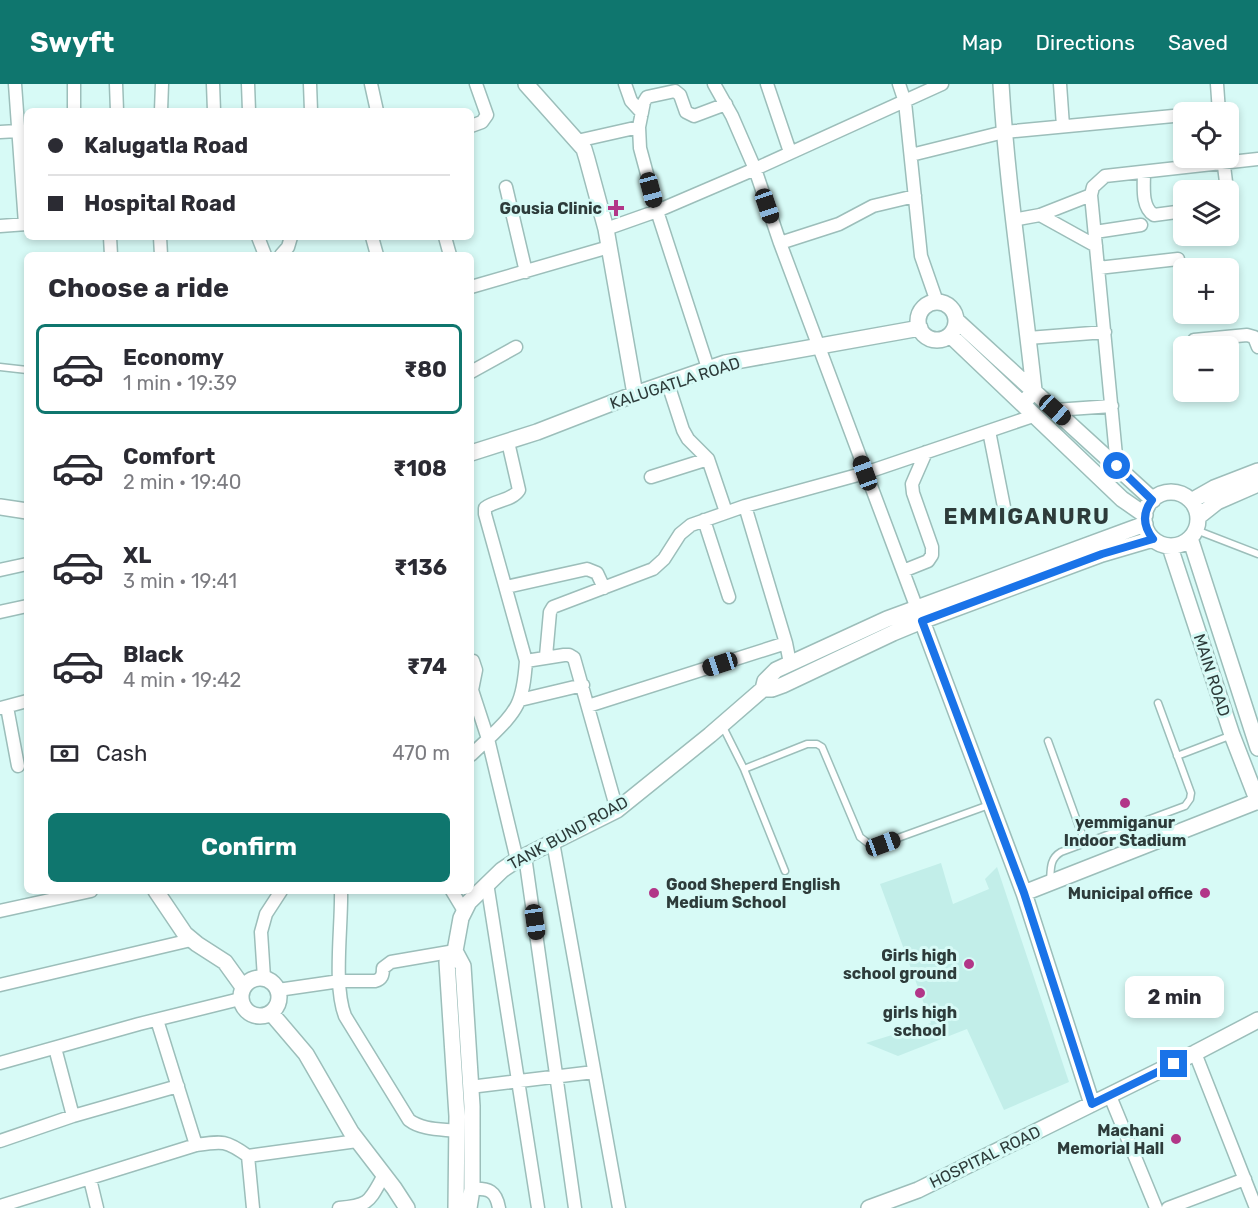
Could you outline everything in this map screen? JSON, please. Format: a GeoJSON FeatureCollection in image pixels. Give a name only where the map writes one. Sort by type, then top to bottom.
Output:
{"type":"FeatureCollection","features":[{"type":"Feature","properties":{"kind":"street"},"geometry":{"type":"LineString","coordinates":[[15,84],[24,201]]}},
{"type":"Feature","properties":{"kind":"street"},"geometry":{"type":"LineString","coordinates":[[74,84],[74,108]]}},
{"type":"Feature","properties":{"kind":"street"},"geometry":{"type":"LineString","coordinates":[[116,84],[117,108]]}},
{"type":"Feature","properties":{"kind":"street"},"geometry":{"type":"LineString","coordinates":[[161,108],[162,84]]}},
{"type":"Feature","properties":{"kind":"street"},"geometry":{"type":"LineString","coordinates":[[213,84],[214,108]]}},
{"type":"Feature","properties":{"kind":"street"},"geometry":{"type":"LineString","coordinates":[[248,84],[249,108]]}},
{"type":"Feature","properties":{"kind":"street"},"geometry":{"type":"LineString","coordinates":[[310,84],[311,108]]}},
{"type":"Feature","properties":{"kind":"street"},"geometry":{"type":"LineString","coordinates":[[371,84],[376,108]]}},
{"type":"Feature","properties":{"kind":"street"},"geometry":{"type":"LineString","coordinates":[[526,84],[584,149],[606,229],[635,394]]}},
{"type":"Feature","properties":{"kind":"street"},"geometry":{"type":"LineString","coordinates":[[625,84],[631,101],[642,113]]}},
{"type":"Feature","properties":{"kind":"street"},"geometry":{"type":"LineString","coordinates":[[714,84],[726,104],[754,169],[865,473],[1024,893],[1092,1104]]}},
{"type":"Feature","properties":{"kind":"street"},"geometry":{"type":"LineString","coordinates":[[766,84],[790,152]]}},
{"type":"Feature","properties":{"kind":"street"},"geometry":{"type":"LineString","coordinates":[[899,84],[905,102],[921,256],[937,302]]}},
{"type":"Feature","properties":{"kind":"street"},"geometry":{"type":"LineString","coordinates":[[606,229],[657,211],[942,84]]}},
{"type":"Feature","properties":{"kind":"street"},"geometry":{"type":"LineString","coordinates":[[1001,84],[1013,220],[1034,390],[1024,404]]}},
{"type":"Feature","properties":{"kind":"street"},"geometry":{"type":"LineString","coordinates":[[1060,84],[1063,126]]}},
{"type":"Feature","properties":{"kind":"street"},"geometry":{"type":"LineString","coordinates":[[1217,84],[1218,102]]}},
{"type":"Feature","properties":{"kind":"street"},"geometry":{"type":"LineString","coordinates":[[474,125],[482,122],[487,115],[481,86]]}},
{"type":"Feature","properties":{"kind":"street"},"geometry":{"type":"LineString","coordinates":[[708,368],[657,211],[640,148],[639,127],[647,97],[671,90],[680,95],[686,112],[690,115],[694,116],[726,104]]}},
{"type":"Feature","properties":{"kind":"street"},"geometry":{"type":"LineString","coordinates":[[911,155],[1004,132],[1173,115]]}},
{"type":"Feature","properties":{"kind":"street"},"geometry":{"type":"LineString","coordinates":[[577,141],[639,127]]}},
{"type":"Feature","properties":{"kind":"street"},"geometry":{"type":"LineString","coordinates":[[0,132],[18,131]]}},
{"type":"Feature","properties":{"kind":"street"},"geometry":{"type":"LineString","coordinates":[[1239,160],[1258,159]]}},
{"type":"Feature","properties":{"kind":"street"},"geometry":{"type":"LineString","coordinates":[[1117,466],[1091,195],[1093,187],[1105,176],[1173,168]]}},
{"type":"Feature","properties":{"kind":"street"},"geometry":{"type":"LineString","coordinates":[[1144,172],[1146,206],[1149,212],[1154,215],[1173,213]]}},
{"type":"Feature","properties":{"kind":"street"},"geometry":{"type":"LineString","coordinates":[[506,187],[526,272]]}},
{"type":"Feature","properties":{"kind":"street"},"geometry":{"type":"LineString","coordinates":[[1013,220],[1040,215],[1091,195]]}},
{"type":"Feature","properties":{"kind":"street"},"geometry":{"type":"LineString","coordinates":[[780,243],[839,224],[873,206],[915,196]]}},
{"type":"Feature","properties":{"kind":"street"},"geometry":{"type":"LineString","coordinates":[[1040,215],[1096,246]]}},
{"type":"Feature","properties":{"kind":"street"},"geometry":{"type":"LineString","coordinates":[[0,226],[24,224]]}},
{"type":"Feature","properties":{"kind":"street"},"geometry":{"type":"LineString","coordinates":[[1095,232],[1141,225]]}},
{"type":"Feature","properties":{"kind":"street"},"geometry":{"type":"LineString","coordinates":[[474,286],[609,247]]}},
{"type":"Feature","properties":{"kind":"street"},"geometry":{"type":"LineString","coordinates":[[1098,268],[1173,260]]}},
{"type":"Feature","properties":{"kind":"street"},"geometry":{"type":"LineString","coordinates":[[956,320],[954,330],[950,335],[933,340],[928,338],[919,323],[921,311],[925,307],[937,302],[949,306],[956,320],[1152,500]]}},
{"type":"Feature","properties":{"kind":"street","name":"KALUGATLA ROAD"},"geometry":{"type":"LineString","coordinates":[[474,452],[508,442],[725,363],[920,328]]}},
{"type":"Feature","properties":{"kind":"street"},"geometry":{"type":"LineString","coordinates":[[1028,338],[1105,332]]}},
{"type":"Feature","properties":{"kind":"street"},"geometry":{"type":"LineString","coordinates":[[950,335],[1145,519],[1153,539]]}},
{"type":"Feature","properties":{"kind":"street"},"geometry":{"type":"LineString","coordinates":[[1237,336],[1254,337],[1258,347]]}},
{"type":"Feature","properties":{"kind":"street"},"geometry":{"type":"LineString","coordinates":[[474,370],[516,347]]}},
{"type":"Feature","properties":{"kind":"street"},"geometry":{"type":"LineString","coordinates":[[668,384],[683,430],[688,439],[708,459],[726,512]]}},
{"type":"Feature","properties":{"kind":"street"},"geometry":{"type":"LineString","coordinates":[[1055,410],[1112,406]]}},
{"type":"Feature","properties":{"kind":"street"},"geometry":{"type":"LineString","coordinates":[[546,656],[550,612],[553,607],[653,569],[664,559],[684,529],[726,512],[865,473],[1036,415]]}},
{"type":"Feature","properties":{"kind":"street"},"geometry":{"type":"LineString","coordinates":[[989,431],[1005,512]]}},
{"type":"Feature","properties":{"kind":"street"},"geometry":{"type":"LineString","coordinates":[[474,752],[510,717],[520,700],[525,680],[526,661],[485,508],[490,504],[512,497],[519,490],[508,442]]}},
{"type":"Feature","properties":{"kind":"street"},"geometry":{"type":"LineString","coordinates":[[903,571],[928,561],[932,555],[932,547],[912,484],[926,452]]}},
{"type":"Feature","properties":{"kind":"street"},"geometry":{"type":"LineString","coordinates":[[651,477],[708,459]]}},
{"type":"Feature","properties":{"kind":"street"},"geometry":{"type":"LineString","coordinates":[[1191,501],[1214,488],[1258,471]]}},
{"type":"Feature","properties":{"kind":"street"},"geometry":{"type":"LineString","coordinates":[[919,614],[1153,539],[1170,547],[1179,545],[1217,502],[1258,484]]}},
{"type":"Feature","properties":{"kind":"street"},"geometry":{"type":"LineString","coordinates":[[1145,519],[1147,507],[1152,500],[1168,493],[1176,493],[1191,501]]}},
{"type":"Feature","properties":{"kind":"street"},"geometry":{"type":"LineString","coordinates":[[1191,501],[1195,528]]}},
{"type":"Feature","properties":{"kind":"street"},"geometry":{"type":"LineString","coordinates":[[746,506],[790,663]]}},
{"type":"Feature","properties":{"kind":"street"},"geometry":{"type":"LineString","coordinates":[[0,507],[24,511]]}},
{"type":"Feature","properties":{"kind":"street"},"geometry":{"type":"LineString","coordinates":[[764,689],[783,686],[883,637],[919,614],[1145,519]]}},
{"type":"Feature","properties":{"kind":"street"},"geometry":{"type":"LineString","coordinates":[[704,520],[729,597]]}},
{"type":"Feature","properties":{"kind":"street","name":"MAIN ROAD"},"geometry":{"type":"LineString","coordinates":[[1195,528],[1258,748]]}},
{"type":"Feature","properties":{"kind":"street","name":"MAIN ROAD"},"geometry":{"type":"LineString","coordinates":[[1170,547],[1232,735],[1258,802]]}},
{"type":"Feature","properties":{"kind":"street"},"geometry":{"type":"LineString","coordinates":[[0,570],[24,565]]}},
{"type":"Feature","properties":{"kind":"street"},"geometry":{"type":"LineString","coordinates":[[507,587],[587,569],[597,573],[604,588]]}},
{"type":"Feature","properties":{"kind":"street"},"geometry":{"type":"LineString","coordinates":[[0,612],[24,607]]}},
{"type":"Feature","properties":{"kind":"street","name":"TANK BUND ROAD"},"geometry":{"type":"LineString","coordinates":[[456,1208],[457,1131],[447,962],[455,951],[464,911],[469,902],[502,870],[521,858],[616,810],[764,689],[765,681],[770,675],[790,663],[919,614]]}},
{"type":"Feature","properties":{"kind":"street"},"geometry":{"type":"LineString","coordinates":[[588,706],[786,643]]}},
{"type":"Feature","properties":{"kind":"street"},"geometry":{"type":"LineString","coordinates":[[526,661],[546,656],[569,655],[574,658],[616,810]]}},
{"type":"Feature","properties":{"kind":"street"},"geometry":{"type":"LineString","coordinates":[[474,664],[476,670],[474,680]]}},
{"type":"Feature","properties":{"kind":"street"},"geometry":{"type":"LineString","coordinates":[[520,700],[583,686]]}},
{"type":"Feature","properties":{"kind":"street"},"geometry":{"type":"LineString","coordinates":[[474,696],[521,858],[576,1208]]}},
{"type":"Feature","properties":{"kind":"street"},"geometry":{"type":"LineString","coordinates":[[18,766],[3,708],[24,703]]}},
{"type":"Feature","properties":{"kind":"street"},"geometry":{"type":"LineString","coordinates":[[1024,893],[1258,802]]}},
{"type":"Feature","properties":{"kind":"street"},"geometry":{"type":"LineString","coordinates":[[553,842],[618,1208]]}},
{"type":"Feature","properties":{"kind":"street"},"geometry":{"type":"LineString","coordinates":[[487,883],[538,1208]]}},
{"type":"Feature","properties":{"kind":"street"},"geometry":{"type":"LineString","coordinates":[[0,911],[77,894]]}},
{"type":"Feature","properties":{"kind":"street"},"geometry":{"type":"LineString","coordinates":[[0,1063],[157,1020],[242,993],[252,979],[264,978],[278,990],[279,1002],[271,1013],[258,1017],[242,1006],[242,993],[225,962],[191,940],[158,894]]}},
{"type":"Feature","properties":{"kind":"street"},"geometry":{"type":"LineString","coordinates":[[264,978],[261,932],[266,914],[278,894]]}},
{"type":"Feature","properties":{"kind":"street"},"geometry":{"type":"LineString","coordinates":[[341,894],[340,999],[345,1016],[404,1114],[416,1126],[457,1131]]}},
{"type":"Feature","properties":{"kind":"street"},"geometry":{"type":"LineString","coordinates":[[454,894],[464,911]]}},
{"type":"Feature","properties":{"kind":"street"},"geometry":{"type":"LineString","coordinates":[[0,985],[191,940]]}},
{"type":"Feature","properties":{"kind":"street"},"geometry":{"type":"LineString","coordinates":[[278,990],[340,981],[380,980],[383,968],[391,962],[455,951],[463,966],[470,1087],[472,1189],[469,1208]]}},
{"type":"Feature","properties":{"kind":"street"},"geometry":{"type":"LineString","coordinates":[[271,1013],[306,1054],[357,1141],[384,1175],[403,1206]]}},
{"type":"Feature","properties":{"kind":"street"},"geometry":{"type":"LineString","coordinates":[[157,1020],[196,1145]]}},
{"type":"Feature","properties":{"kind":"street","name":"HOSPITAL ROAD"},"geometry":{"type":"LineString","coordinates":[[869,1208],[918,1190],[1258,1020]]}},
{"type":"Feature","properties":{"kind":"street"},"geometry":{"type":"LineString","coordinates":[[55,1048],[73,1116]]}},
{"type":"Feature","properties":{"kind":"street"},"geometry":{"type":"LineString","coordinates":[[1195,1053],[1256,1208]]}},
{"type":"Feature","properties":{"kind":"street"},"geometry":{"type":"LineString","coordinates":[[470,1087],[594,1072]]}},
{"type":"Feature","properties":{"kind":"street"},"geometry":{"type":"LineString","coordinates":[[0,1141],[73,1116],[178,1086]]}},
{"type":"Feature","properties":{"kind":"street"},"geometry":{"type":"LineString","coordinates":[[1110,1096],[1156,1208]]}},
{"type":"Feature","properties":{"kind":"street"},"geometry":{"type":"LineString","coordinates":[[0,1206],[196,1145],[222,1142],[248,1156],[357,1141]]}},
{"type":"Feature","properties":{"kind":"street"},"geometry":{"type":"LineString","coordinates":[[248,1156],[254,1208]]}},
{"type":"Feature","properties":{"kind":"street"},"geometry":{"type":"LineString","coordinates":[[339,1208],[356,1206],[369,1201],[384,1175]]}},
{"type":"Feature","properties":{"kind":"street"},"geometry":{"type":"LineString","coordinates":[[90,1179],[97,1208]]}},
{"type":"Feature","properties":{"kind":"street"},"geometry":{"type":"LineString","coordinates":[[1168,1208],[1245,1179]]}},
{"type":"Feature","properties":{"kind":"street"},"geometry":{"type":"LineString","coordinates":[[472,1189],[485,1188],[492,1191],[499,1208]]}},
{"type":"Feature","properties":{"kind":"lane"},"geometry":{"type":"LineString","coordinates":[[0,367],[24,370]]}},
{"type":"Feature","properties":{"kind":"lane"},"geometry":{"type":"LineString","coordinates":[[1195,528],[1258,554]]}},
{"type":"Feature","properties":{"kind":"lane"},"geometry":{"type":"LineString","coordinates":[[1050,883],[1051,863],[1055,855],[1185,806],[1190,800],[1191,793],[1158,703]]}},
{"type":"Feature","properties":{"kind":"lane"},"geometry":{"type":"LineString","coordinates":[[722,725],[744,769],[785,871]]}},
{"type":"Feature","properties":{"kind":"lane"},"geometry":{"type":"LineString","coordinates":[[1177,756],[1232,735]]}},
{"type":"Feature","properties":{"kind":"lane"},"geometry":{"type":"LineString","coordinates":[[1048,741],[1085,843]]}},
{"type":"Feature","properties":{"kind":"lane"},"geometry":{"type":"LineString","coordinates":[[744,769],[807,744],[817,744],[826,753],[860,837],[873,847],[990,804]]}},
{"type":"Feature","properties":{"kind":"shaded area","name":"Girls high school ground"},"geometry":{"type":"Polygon","coordinates":[[[941,863],[953,904],[989,889],[985,879],[997,867],[1069,1082],[1004,1110],[967,1029],[898,1056],[866,1043],[931,1023],[880,884],[941,863]]]}},
{"type":"Feature","properties":{"kind":"place","name":"Gousia Clinic"},"geometry":{"type":"Point","coordinates":[616,208]}},
{"type":"Feature","properties":{"kind":"place","name":"yemmiganur Indoor Stadium"},"geometry":{"type":"Point","coordinates":[1125,803]}},
{"type":"Feature","properties":{"kind":"place","name":"Good Sheperd English Medium School"},"geometry":{"type":"Point","coordinates":[654,893]}},
{"type":"Feature","properties":{"kind":"place","name":"Municipal office"},"geometry":{"type":"Point","coordinates":[1205,893]}},
{"type":"Feature","properties":{"kind":"place","name":"Girls high school ground"},"geometry":{"type":"Point","coordinates":[969,964]}},
{"type":"Feature","properties":{"kind":"place","name":"girls high school"},"geometry":{"type":"Point","coordinates":[920,993]}},
{"type":"Feature","properties":{"kind":"place","name":"Machani Memorial Hall"},"geometry":{"type":"Point","coordinates":[1176,1139]}},
{"type":"Feature","properties":{"kind":"district","name":"EMMIGANURU"},"geometry":{"type":"Point","coordinates":[1027,516]}},
{"type":"Feature","properties":{"kind":"route"},"geometry":{"type":"LineString","coordinates":[[1117,466],[1152,500],[1147,507],[1145,524],[1153,539],[1102,554],[922,621],[1024,893],[1092,1104],[1174,1064]]}}]}
